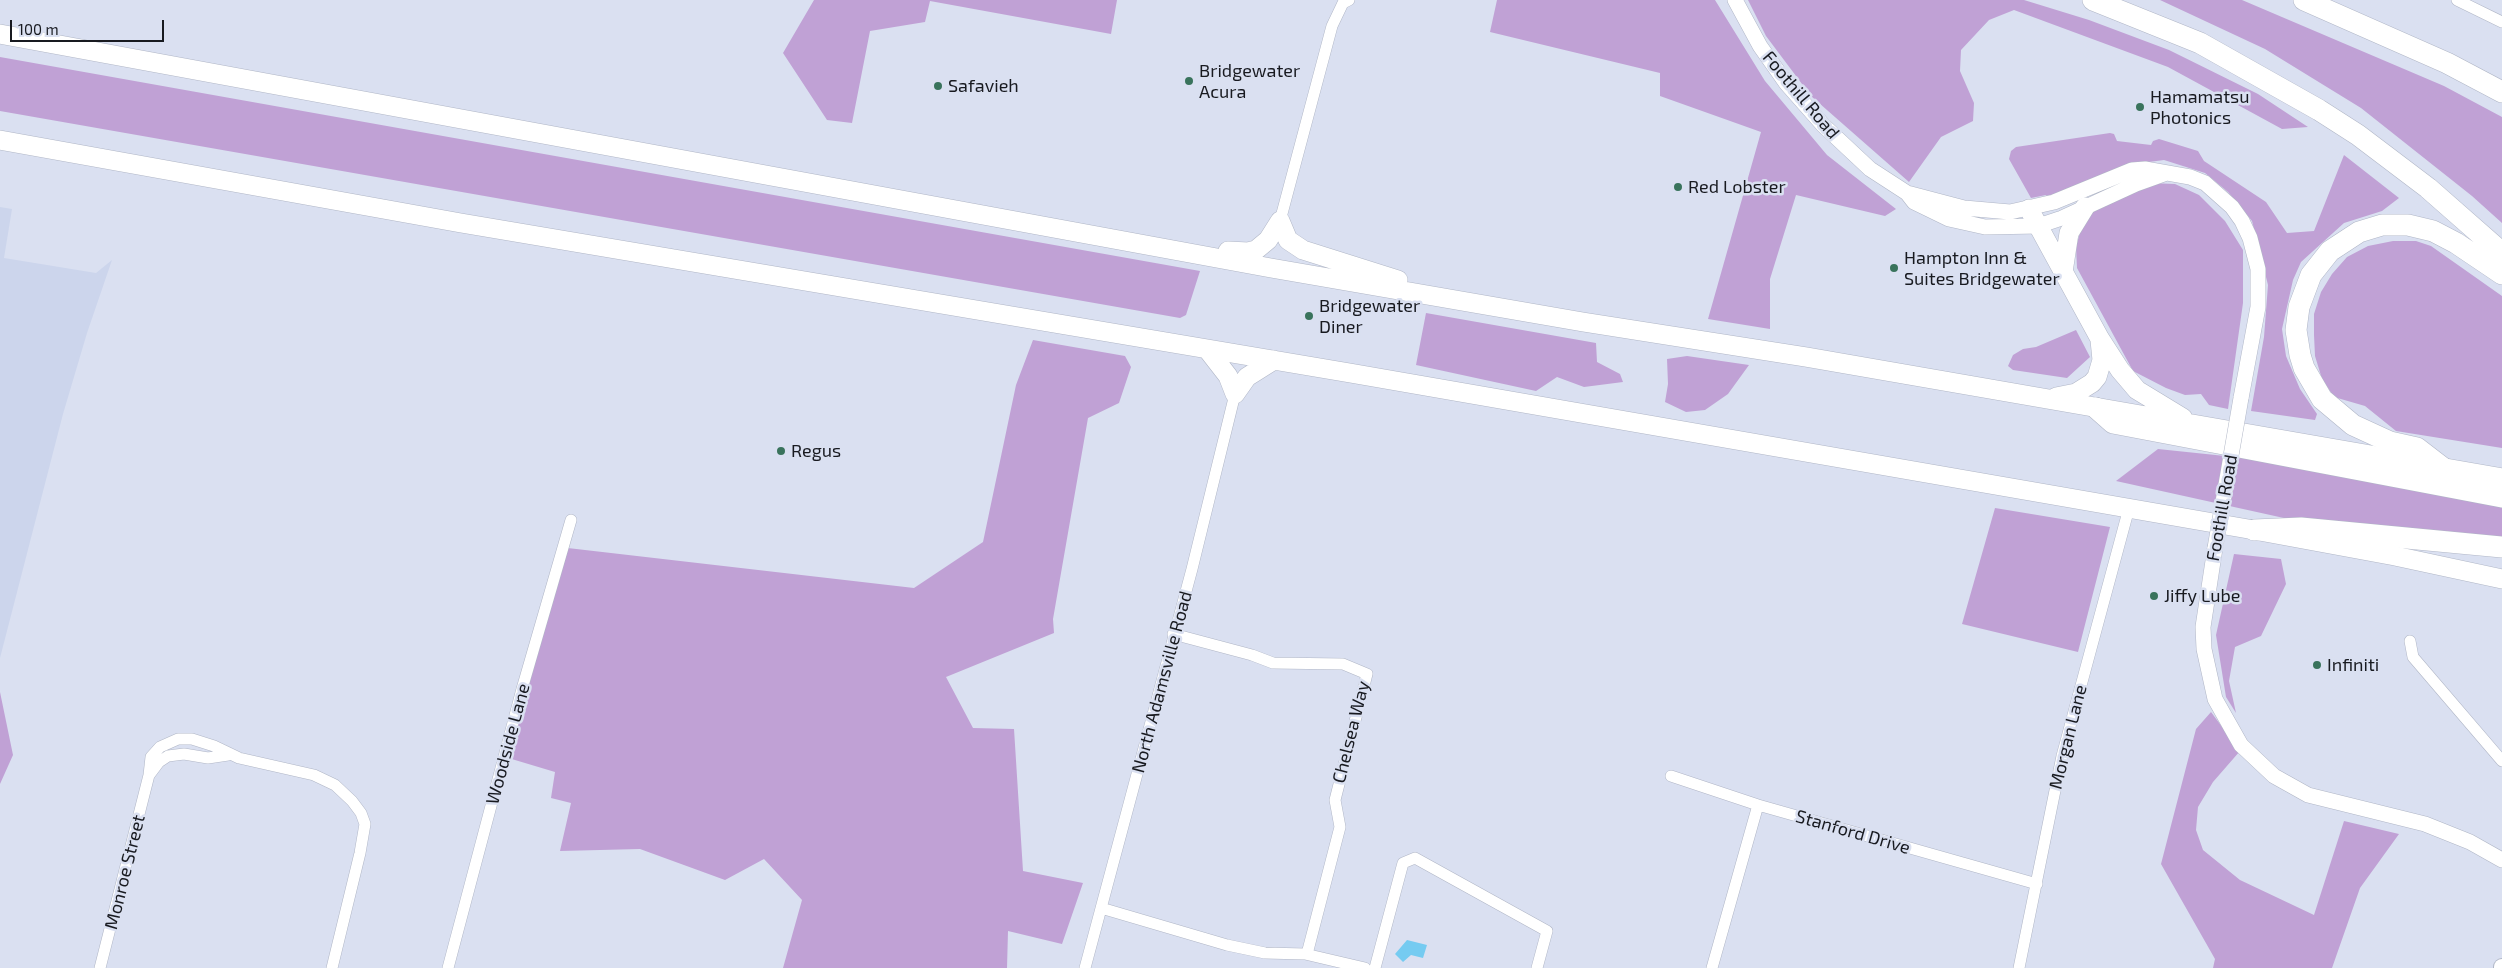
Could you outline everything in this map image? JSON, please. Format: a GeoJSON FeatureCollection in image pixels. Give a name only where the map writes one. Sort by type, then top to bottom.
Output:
{"type":"FeatureCollection","features":[{"type":"Feature","properties":{"kind":"highway"},"geometry":{"type":"LineString","coordinates":[[2093,0],[2200,43],[2319,110],[2358,135],[2428,188],[2502,253]]}},
{"type":"Feature","properties":{"kind":"highway"},"geometry":{"type":"LineString","coordinates":[[2304,0],[2430,55],[2502,92]]}},
{"type":"Feature","properties":{"kind":"highway"},"geometry":{"type":"LineString","coordinates":[[0,34],[1171,249],[2502,478]]}},
{"type":"Feature","properties":{"kind":"highway"},"geometry":{"type":"LineString","coordinates":[[0,140],[461,223],[1274,360],[2129,508],[2394,556],[2502,579]]}},
{"type":"Feature","properties":{"kind":"highway"},"geometry":{"type":"LineString","coordinates":[[2063,272],[2069,233],[2084,207]]}},
{"type":"Feature","properties":{"kind":"highway"},"geometry":{"type":"LineString","coordinates":[[2029,209],[2100,339],[2120,370],[2137,390],[2194,425]]}},
{"type":"Feature","properties":{"kind":"highway"},"geometry":{"type":"LineString","coordinates":[[1171,249],[1248,252],[1256,250],[1268,240],[1280,221]]}},
{"type":"Feature","properties":{"kind":"highway"},"geometry":{"type":"LineString","coordinates":[[1280,221],[1288,240],[1303,250],[1449,298]]}},
{"type":"Feature","properties":{"kind":"highway"},"geometry":{"type":"LineString","coordinates":[[2443,468],[2417,448],[2390,442],[2353,425],[2322,399],[2304,368],[2300,355],[2296,330],[2299,307],[2311,275],[2330,251],[2359,232],[2382,225],[2408,225],[2433,231],[2456,242],[2502,274]]}},
{"type":"Feature","properties":{"kind":"highway"},"geometry":{"type":"LineString","coordinates":[[2036,398],[2076,393],[2092,383],[2101,368],[2100,339]]}},
{"type":"Feature","properties":{"kind":"highway"},"geometry":{"type":"LineString","coordinates":[[1207,349],[1228,376],[1235,394]]}},
{"type":"Feature","properties":{"kind":"highway"},"geometry":{"type":"LineString","coordinates":[[1235,394],[1247,377],[1274,360]]}},
{"type":"Feature","properties":{"kind":"highway"},"geometry":{"type":"LineString","coordinates":[[2096,408],[2112,422],[2502,497]]}},
{"type":"Feature","properties":{"kind":"highway"},"geometry":{"type":"LineString","coordinates":[[2254,530],[2301,528],[2502,547]]}},
{"type":"Feature","properties":{"kind":"street"},"geometry":{"type":"LineString","coordinates":[[1280,221],[1332,26],[1343,3],[1349,0]]}},
{"type":"Feature","properties":{"kind":"street","name":"Foothill Road"},"geometry":{"type":"LineString","coordinates":[[1735,0],[1760,46],[1804,105],[1842,144],[1870,169],[1907,193],[1964,208],[1985,211],[2029,209],[2054,202],[2132,170],[2144,169],[2190,177],[2205,183],[2232,206],[2250,238],[2258,269],[2258,300],[2203,627],[2204,649],[2215,699],[2241,745],[2274,776],[2308,795],[2425,824],[2470,842],[2502,860]]}},
{"type":"Feature","properties":{"kind":"street"},"geometry":{"type":"LineString","coordinates":[[2457,0],[2502,22]]}},
{"type":"Feature","properties":{"kind":"street","name":"Foothill Road"},"geometry":{"type":"LineString","coordinates":[[1907,193],[1914,202],[1931,212],[1967,224],[2011,228],[2038,226],[2165,173]]}},
{"type":"Feature","properties":{"kind":"street","name":"North Adamsville Road"},"geometry":{"type":"LineString","coordinates":[[1085,968],[1209,507],[1235,394]]}},
{"type":"Feature","properties":{"kind":"street","name":"Morgan Lane"},"geometry":{"type":"LineString","coordinates":[[2019,968],[2062,756],[2129,508]]}},
{"type":"Feature","properties":{"kind":"street","name":"Woodside Lane"},"geometry":{"type":"LineString","coordinates":[[448,968],[522,689],[571,520]]}},
{"type":"Feature","properties":{"kind":"street","name":"Chelsea Way"},"geometry":{"type":"LineString","coordinates":[[1174,634],[1252,655],[1273,663],[1343,664],[1367,674],[1335,800],[1340,827],[1307,954]]}},
{"type":"Feature","properties":{"kind":"street"},"geometry":{"type":"LineString","coordinates":[[2410,641],[2413,657],[2502,760]]}},
{"type":"Feature","properties":{"kind":"street","name":"Monroe Street"},"geometry":{"type":"LineString","coordinates":[[100,968],[149,775],[159,762],[168,756],[184,754],[208,758],[228,755],[314,776],[335,785],[352,801],[361,813],[365,824],[360,853],[332,968]]}},
{"type":"Feature","properties":{"kind":"street","name":"Stanford Drive"},"geometry":{"type":"LineString","coordinates":[[1671,776],[1758,805],[2037,884]]}},
{"type":"Feature","properties":{"kind":"street"},"geometry":{"type":"LineString","coordinates":[[1712,968],[1758,805]]}},
{"type":"Feature","properties":{"kind":"street"},"geometry":{"type":"LineString","coordinates":[[1375,968],[1402,863],[1415,858],[1546,930],[1537,968]]}},
{"type":"Feature","properties":{"kind":"street"},"geometry":{"type":"LineString","coordinates":[[1101,908],[1227,945],[1265,953],[1307,954],[1365,968]]}},
{"type":"Feature","properties":{"kind":"shaded area"},"geometry":{"type":"Polygon","coordinates":[[[814,0],[1117,0],[1111,34],[930,1],[925,22],[870,31],[852,123],[827,120],[783,53],[814,0]]]}},
{"type":"Feature","properties":{"kind":"shaded area"},"geometry":{"type":"Polygon","coordinates":[[[1497,0],[1715,0],[1765,81],[1827,155],[1896,209],[1885,216],[1796,195],[1770,279],[1770,329],[1708,319],[1761,132],[1660,96],[1660,73],[1490,32],[1497,0]]]}},
{"type":"Feature","properties":{"kind":"shaded area"},"geometry":{"type":"Polygon","coordinates":[[[1748,0],[2024,0],[2089,20],[2169,50],[2258,94],[2308,127],[2282,129],[2168,67],[2014,10],[1989,20],[1961,50],[1960,71],[1974,103],[1973,121],[1941,137],[1909,182],[1811,96],[1766,36],[1748,0]]]}},
{"type":"Feature","properties":{"kind":"shaded area"},"geometry":{"type":"Polygon","coordinates":[[[2160,0],[2242,0],[2444,86],[2502,117],[2502,223],[2472,196],[2361,108],[2265,49],[2160,0]]]}},
{"type":"Feature","properties":{"kind":"shaded area"},"geometry":{"type":"Polygon","coordinates":[[[0,57],[1200,271],[1186,315],[1180,318],[0,111],[0,57]]]}},
{"type":"Feature","properties":{"kind":"shaded area"},"geometry":{"type":"Polygon","coordinates":[[[2110,133],[2114,134],[2117,141],[2151,145],[2153,141],[2159,139],[2198,151],[2204,161],[2266,202],[2287,233],[2314,231],[2344,155],[2399,198],[2382,211],[2344,223],[2301,262],[2293,280],[2282,329],[2286,356],[2300,389],[2317,414],[2315,420],[2251,411],[2264,337],[2268,285],[2252,221],[2228,192],[2205,173],[2164,160],[2141,163],[2048,198],[2046,195],[2031,198],[2009,159],[2011,151],[2016,147],[2110,133]]]}},
{"type":"Feature","properties":{"kind":"shaded area"},"geometry":{"type":"Polygon","coordinates":[[[2150,183],[2175,184],[2199,195],[2225,221],[2243,250],[2243,303],[2228,409],[2209,405],[2201,394],[2185,395],[2166,388],[2133,371],[2077,268],[2076,247],[2082,225],[2093,209],[2150,183]]]}},
{"type":"Feature","properties":{"kind":"shaded area"},"geometry":{"type":"Polygon","coordinates":[[[0,207],[12,209],[4,258],[96,273],[112,260],[87,333],[63,414],[0,658],[0,207]]]}},
{"type":"Feature","properties":{"kind":"shaded area"},"geometry":{"type":"Polygon","coordinates":[[[2393,241],[2416,241],[2431,246],[2502,296],[2502,448],[2396,431],[2365,406],[2334,397],[2322,379],[2315,356],[2314,335],[2314,314],[2321,292],[2332,274],[2347,257],[2368,246],[2393,241]]]}},
{"type":"Feature","properties":{"kind":"shaded area"},"geometry":{"type":"Polygon","coordinates":[[[1426,313],[1596,343],[1597,362],[1620,374],[1623,382],[1584,387],[1557,377],[1536,391],[1416,365],[1426,313]]]}},
{"type":"Feature","properties":{"kind":"shaded area"},"geometry":{"type":"Polygon","coordinates":[[[2076,330],[2090,357],[2067,378],[2013,370],[2008,366],[2013,355],[2023,349],[2036,347],[2076,330]]]}},
{"type":"Feature","properties":{"kind":"shaded area"},"geometry":{"type":"Polygon","coordinates":[[[1033,340],[1125,356],[1131,367],[1119,403],[1088,418],[1053,619],[1054,633],[946,677],[973,728],[1014,729],[1023,871],[1083,883],[1062,944],[1008,931],[1007,968],[783,968],[802,900],[764,859],[725,880],[640,849],[560,851],[571,803],[551,798],[555,772],[505,757],[559,547],[914,588],[983,542],[1016,385],[1033,340]]]}},
{"type":"Feature","properties":{"kind":"shaded area"},"geometry":{"type":"Polygon","coordinates":[[[1687,356],[1749,365],[1728,394],[1705,410],[1686,412],[1665,402],[1668,384],[1667,359],[1687,356]]]}},
{"type":"Feature","properties":{"kind":"shaded area"},"geometry":{"type":"Polygon","coordinates":[[[2158,449],[2244,458],[2502,507],[2502,537],[2293,520],[2116,481],[2158,449]]]}},
{"type":"Feature","properties":{"kind":"shaded area"},"geometry":{"type":"Polygon","coordinates":[[[1995,508],[2110,527],[2078,652],[1962,624],[1995,508]]]}},
{"type":"Feature","properties":{"kind":"shaded area"},"geometry":{"type":"Polygon","coordinates":[[[2234,554],[2281,559],[2286,584],[2261,636],[2235,647],[2229,681],[2236,713],[2226,697],[2216,635],[2234,554]]]}},
{"type":"Feature","properties":{"kind":"shaded area"},"geometry":{"type":"Polygon","coordinates":[[[0,692],[13,755],[0,784],[0,692]]]}},
{"type":"Feature","properties":{"kind":"shaded area"},"geometry":{"type":"Polygon","coordinates":[[[2211,712],[2240,751],[2213,782],[2198,807],[2196,830],[2203,850],[2240,880],[2314,915],[2344,821],[2399,834],[2360,888],[2332,968],[2213,968],[2215,959],[2161,864],[2196,729],[2211,712]]]}},
{"type":"Feature","properties":{"kind":"water"},"geometry":{"type":"Polygon","coordinates":[[[1407,940],[1427,945],[1423,958],[1411,955],[1403,962],[1395,954],[1407,940]]]}},
{"type":"Feature","properties":{"kind":"place","name":"Bridgewater Acura"},"geometry":{"type":"Point","coordinates":[1189,81]}},
{"type":"Feature","properties":{"kind":"place","name":"Safavieh"},"geometry":{"type":"Point","coordinates":[938,86]}},
{"type":"Feature","properties":{"kind":"place","name":"Hamamatsu Photonics"},"geometry":{"type":"Point","coordinates":[2140,107]}},
{"type":"Feature","properties":{"kind":"place","name":"Red Lobster"},"geometry":{"type":"Point","coordinates":[1678,187]}},
{"type":"Feature","properties":{"kind":"place","name":"Hampton Inn & Suites Bridgewater"},"geometry":{"type":"Point","coordinates":[1894,268]}},
{"type":"Feature","properties":{"kind":"place","name":"Bridgewater Diner"},"geometry":{"type":"Point","coordinates":[1309,316]}},
{"type":"Feature","properties":{"kind":"place","name":"Regus"},"geometry":{"type":"Point","coordinates":[781,451]}},
{"type":"Feature","properties":{"kind":"place","name":"Jiffy Lube"},"geometry":{"type":"Point","coordinates":[2154,596]}},
{"type":"Feature","properties":{"kind":"place","name":"Infiniti"},"geometry":{"type":"Point","coordinates":[2317,665]}}]}
